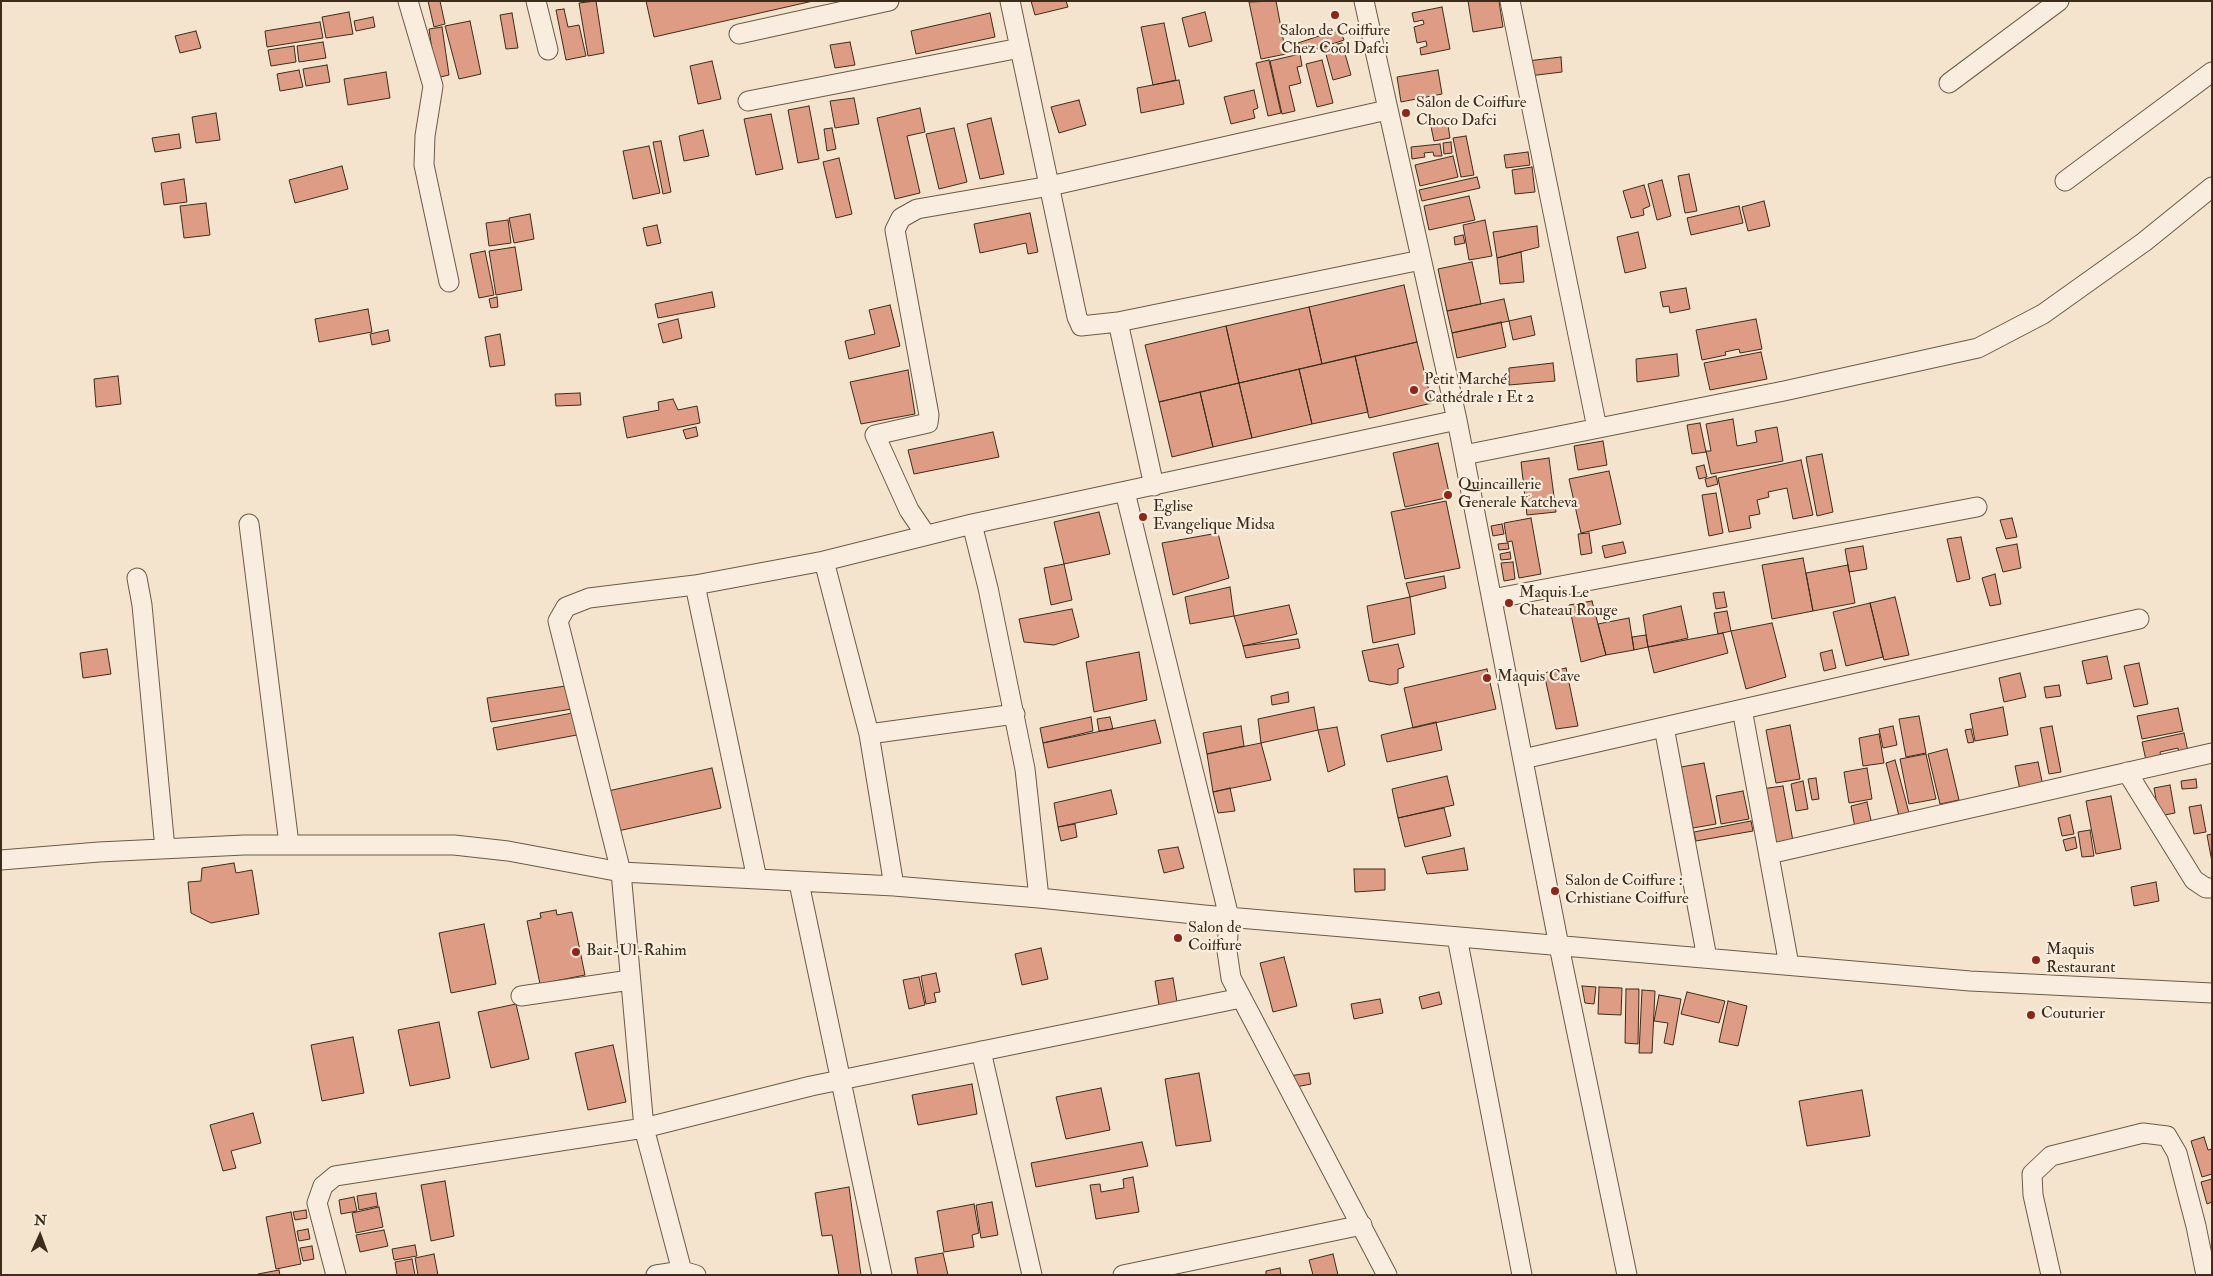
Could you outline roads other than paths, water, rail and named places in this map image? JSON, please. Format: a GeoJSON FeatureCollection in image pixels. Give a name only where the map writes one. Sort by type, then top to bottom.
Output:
{"type":"FeatureCollection","features":[{"type":"Feature","properties":{"kind":"street"},"geometry":{"type":"LineString","coordinates":[[408,1],[433,86],[425,136],[424,165],[449,282]]}},
{"type":"Feature","properties":{"kind":"street"},"geometry":{"type":"LineString","coordinates":[[536,1],[548,50]]}},
{"type":"Feature","properties":{"kind":"street"},"geometry":{"type":"LineString","coordinates":[[739,34],[889,1]]}},
{"type":"Feature","properties":{"kind":"street"},"geometry":{"type":"LineString","coordinates":[[1010,1],[1081,326],[1118,322],[1421,260]]}},
{"type":"Feature","properties":{"kind":"street"},"geometry":{"type":"LineString","coordinates":[[1364,1],[1457,420],[1559,946],[1627,1275]]}},
{"type":"Feature","properties":{"kind":"street"},"geometry":{"type":"LineString","coordinates":[[1510,1],[1597,428]]}},
{"type":"Feature","properties":{"kind":"street"},"geometry":{"type":"LineString","coordinates":[[1948,83],[2059,1]]}},
{"type":"Feature","properties":{"kind":"street"},"geometry":{"type":"LineString","coordinates":[[748,101],[1020,48]]}},
{"type":"Feature","properties":{"kind":"street"},"geometry":{"type":"LineString","coordinates":[[2065,181],[2212,72]]}},
{"type":"Feature","properties":{"kind":"street"},"geometry":{"type":"LineString","coordinates":[[926,535],[909,510],[875,435],[928,423],[929,415],[895,230],[901,218],[917,209],[1050,186],[1387,110]]}},
{"type":"Feature","properties":{"kind":"street"},"geometry":{"type":"LineString","coordinates":[[1464,455],[1840,379],[1978,348],[2043,314],[2144,242],[2212,187]]}},
{"type":"Feature","properties":{"kind":"street"},"geometry":{"type":"LineString","coordinates":[[1118,322],[1154,486]]}},
{"type":"Feature","properties":{"kind":"street"},"geometry":{"type":"LineString","coordinates":[[656,1275],[687,1273],[644,1128],[621,872],[558,621],[566,607],[589,598],[696,585],[824,561],[972,524],[1457,420]]}},
{"type":"Feature","properties":{"kind":"street"},"geometry":{"type":"LineString","coordinates":[[1125,492],[1229,917],[1227,950],[1231,978],[1362,1225],[1386,1275]]}},
{"type":"Feature","properties":{"kind":"street"},"geometry":{"type":"LineString","coordinates":[[1492,599],[1977,507]]}},
{"type":"Feature","properties":{"kind":"street"},"geometry":{"type":"LineString","coordinates":[[249,524],[289,844]]}},
{"type":"Feature","properties":{"kind":"street"},"geometry":{"type":"LineString","coordinates":[[972,524],[1015,714],[1025,769],[1039,898]]}},
{"type":"Feature","properties":{"kind":"street"},"geometry":{"type":"LineString","coordinates":[[824,561],[870,734],[894,886]]}},
{"type":"Feature","properties":{"kind":"street"},"geometry":{"type":"LineString","coordinates":[[137,578],[142,605],[165,848]]}},
{"type":"Feature","properties":{"kind":"street"},"geometry":{"type":"LineString","coordinates":[[696,585],[757,879]]}},
{"type":"Feature","properties":{"kind":"street"},"geometry":{"type":"LineString","coordinates":[[1523,759],[2139,619]]}},
{"type":"Feature","properties":{"kind":"street"},"geometry":{"type":"LineString","coordinates":[[1742,709],[1789,965]]}},
{"type":"Feature","properties":{"kind":"street"},"geometry":{"type":"LineString","coordinates":[[870,734],[1015,714]]}},
{"type":"Feature","properties":{"kind":"street"},"geometry":{"type":"LineString","coordinates":[[1664,727],[1707,958]]}},
{"type":"Feature","properties":{"kind":"street"},"geometry":{"type":"LineString","coordinates":[[1769,854],[2212,753]]}},
{"type":"Feature","properties":{"kind":"street"},"geometry":{"type":"LineString","coordinates":[[2127,772],[2194,880],[2206,888],[2212,888]]}},
{"type":"Feature","properties":{"kind":"street"},"geometry":{"type":"LineString","coordinates":[[1,860],[165,848],[289,844],[454,845],[508,851],[621,872],[799,883],[894,886],[1559,946],[1970,980],[2212,993]]}},
{"type":"Feature","properties":{"kind":"street"},"geometry":{"type":"LineString","coordinates":[[799,883],[882,1275]]}},
{"type":"Feature","properties":{"kind":"street"},"geometry":{"type":"LineString","coordinates":[[1457,937],[1522,1275]]}},
{"type":"Feature","properties":{"kind":"street"},"geometry":{"type":"LineString","coordinates":[[521,996],[630,980]]}},
{"type":"Feature","properties":{"kind":"street"},"geometry":{"type":"LineString","coordinates":[[336,1275],[317,1203],[323,1186],[335,1176],[644,1128],[841,1080],[1242,998]]}},
{"type":"Feature","properties":{"kind":"street"},"geometry":{"type":"LineString","coordinates":[[981,1051],[1032,1275]]}},
{"type":"Feature","properties":{"kind":"street"},"geometry":{"type":"LineString","coordinates":[[2051,1275],[2033,1195],[2032,1174],[2051,1156],[2143,1133],[2167,1136],[2177,1153],[2206,1275]]}},
{"type":"Feature","properties":{"kind":"street"},"geometry":{"type":"LineString","coordinates":[[1123,1275],[1362,1225]]}},
{"type":"Feature","properties":{"kind":"place","name":"Salon de Coiffure Chez Cool Dafci"},"geometry":{"type":"Point","coordinates":[1335,15]}},
{"type":"Feature","properties":{"kind":"place","name":"Salon de Coiffure Choco Dafci"},"geometry":{"type":"Point","coordinates":[1406,113]}},
{"type":"Feature","properties":{"kind":"place","name":"Petit Marché Cathédrale 1 Et 2"},"geometry":{"type":"Point","coordinates":[1414,390]}},
{"type":"Feature","properties":{"kind":"place","name":"Quincaillerie Generale Katcheva"},"geometry":{"type":"Point","coordinates":[1448,495]}},
{"type":"Feature","properties":{"kind":"place","name":"Eglise Evangelique Midsa"},"geometry":{"type":"Point","coordinates":[1143,517]}},
{"type":"Feature","properties":{"kind":"place","name":"Maquis Le Chateau Rouge"},"geometry":{"type":"Point","coordinates":[1509,603]}},
{"type":"Feature","properties":{"kind":"place","name":"Maquis Cave"},"geometry":{"type":"Point","coordinates":[1487,678]}},
{"type":"Feature","properties":{"kind":"place","name":"Salon de Coiffure : Crhistiane Coiffure"},"geometry":{"type":"Point","coordinates":[1555,891]}},
{"type":"Feature","properties":{"kind":"place","name":"Salon de Coiffure"},"geometry":{"type":"Point","coordinates":[1178,938]}},
{"type":"Feature","properties":{"kind":"place","name":"Bait-Ul-Rahim"},"geometry":{"type":"Point","coordinates":[576,952]}},
{"type":"Feature","properties":{"kind":"place","name":"Maquis Restaurant"},"geometry":{"type":"Point","coordinates":[2036,960]}},
{"type":"Feature","properties":{"kind":"place","name":"Couturier"},"geometry":{"type":"Point","coordinates":[2031,1015]}}]}
